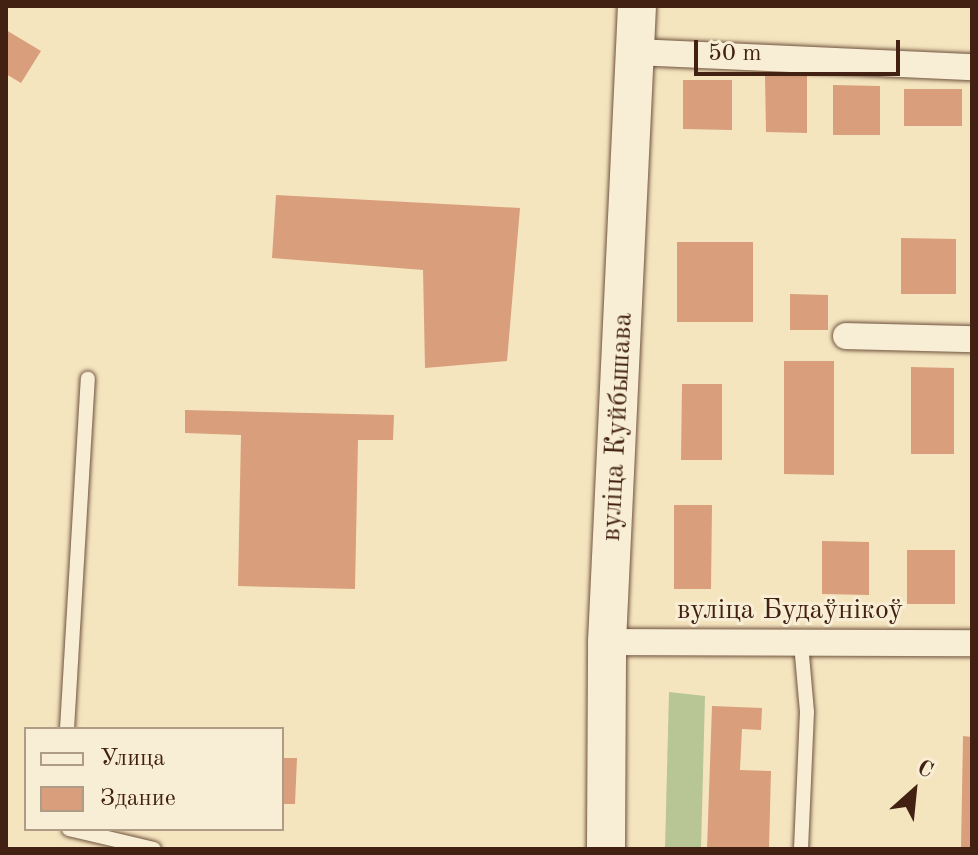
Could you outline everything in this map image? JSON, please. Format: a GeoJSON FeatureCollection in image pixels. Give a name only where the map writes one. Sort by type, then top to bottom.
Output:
{"type":"FeatureCollection","features":[{"type":"Feature","properties":{"kind":"street","name":"вуліца Куйбышава"},"geometry":{"type":"LineString","coordinates":[[606,849],[607,642],[637,6]]}},
{"type":"Feature","properties":{"kind":"street"},"geometry":{"type":"LineString","coordinates":[[637,52],[972,67]]}},
{"type":"Feature","properties":{"kind":"street"},"geometry":{"type":"LineString","coordinates":[[846,336],[972,339]]}},
{"type":"Feature","properties":{"kind":"street","name":"вуліца Будаўнікоў"},"geometry":{"type":"LineString","coordinates":[[607,642],[972,643]]}},
{"type":"Feature","properties":{"kind":"lane"},"geometry":{"type":"LineString","coordinates":[[67,727],[88,379]]}},
{"type":"Feature","properties":{"kind":"lane"},"geometry":{"type":"LineString","coordinates":[[801,644],[807,712],[801,849]]}},
{"type":"Feature","properties":{"kind":"lane"},"geometry":{"type":"LineString","coordinates":[[78,831],[154,849]]}},
{"type":"Feature","properties":{"kind":"green space"},"geometry":{"type":"Polygon","coordinates":[[[669,692],[705,696],[701,849],[665,849],[669,692]]]}},
{"type":"Feature","properties":{"kind":"building"},"geometry":{"type":"Polygon","coordinates":[[[6,30],[41,51],[21,83],[6,74],[6,30]]]}},
{"type":"Feature","properties":{"kind":"building"},"geometry":{"type":"Polygon","coordinates":[[[765,76],[807,76],[807,133],[766,132],[765,76]]]}},
{"type":"Feature","properties":{"kind":"building"},"geometry":{"type":"Polygon","coordinates":[[[683,80],[732,80],[732,130],[683,129],[683,80]]]}},
{"type":"Feature","properties":{"kind":"building"},"geometry":{"type":"Polygon","coordinates":[[[833,85],[880,86],[880,135],[833,135],[833,85]]]}},
{"type":"Feature","properties":{"kind":"building"},"geometry":{"type":"Polygon","coordinates":[[[904,89],[962,89],[962,126],[904,126],[904,89]]]}},
{"type":"Feature","properties":{"kind":"building"},"geometry":{"type":"Polygon","coordinates":[[[276,195],[520,208],[507,361],[425,368],[423,270],[272,258],[276,195]]]}},
{"type":"Feature","properties":{"kind":"building"},"geometry":{"type":"Polygon","coordinates":[[[901,238],[956,239],[956,294],[901,294],[901,238]]]}},
{"type":"Feature","properties":{"kind":"building"},"geometry":{"type":"Polygon","coordinates":[[[677,242],[753,242],[753,322],[677,322],[677,242]]]}},
{"type":"Feature","properties":{"kind":"building"},"geometry":{"type":"Polygon","coordinates":[[[790,294],[828,295],[828,330],[790,330],[790,294]]]}},
{"type":"Feature","properties":{"kind":"building"},"geometry":{"type":"Polygon","coordinates":[[[784,361],[834,361],[834,475],[784,474],[784,361]]]}},
{"type":"Feature","properties":{"kind":"building"},"geometry":{"type":"Polygon","coordinates":[[[911,367],[954,368],[954,454],[911,454],[911,367]]]}},
{"type":"Feature","properties":{"kind":"building"},"geometry":{"type":"Polygon","coordinates":[[[682,384],[722,384],[722,460],[681,460],[682,384]]]}},
{"type":"Feature","properties":{"kind":"building"},"geometry":{"type":"Polygon","coordinates":[[[185,410],[394,415],[393,440],[358,440],[355,589],[238,586],[241,435],[185,433],[185,410]]]}},
{"type":"Feature","properties":{"kind":"building"},"geometry":{"type":"Polygon","coordinates":[[[674,505],[712,505],[711,589],[674,589],[674,505]]]}},
{"type":"Feature","properties":{"kind":"building"},"geometry":{"type":"Polygon","coordinates":[[[822,541],[869,542],[869,595],[822,594],[822,541]]]}},
{"type":"Feature","properties":{"kind":"building"},"geometry":{"type":"Polygon","coordinates":[[[907,550],[955,550],[955,604],[907,604],[907,550]]]}},
{"type":"Feature","properties":{"kind":"building"},"geometry":{"type":"Polygon","coordinates":[[[712,706],[762,708],[761,730],[742,729],[740,770],[771,771],[769,849],[707,849],[712,706]]]}},
{"type":"Feature","properties":{"kind":"building"},"geometry":{"type":"Polygon","coordinates":[[[963,736],[972,737],[972,849],[961,849],[963,736]]]}},
{"type":"Feature","properties":{"kind":"building"},"geometry":{"type":"Polygon","coordinates":[[[284,758],[297,758],[295,804],[284,804],[284,758]]]}}]}
